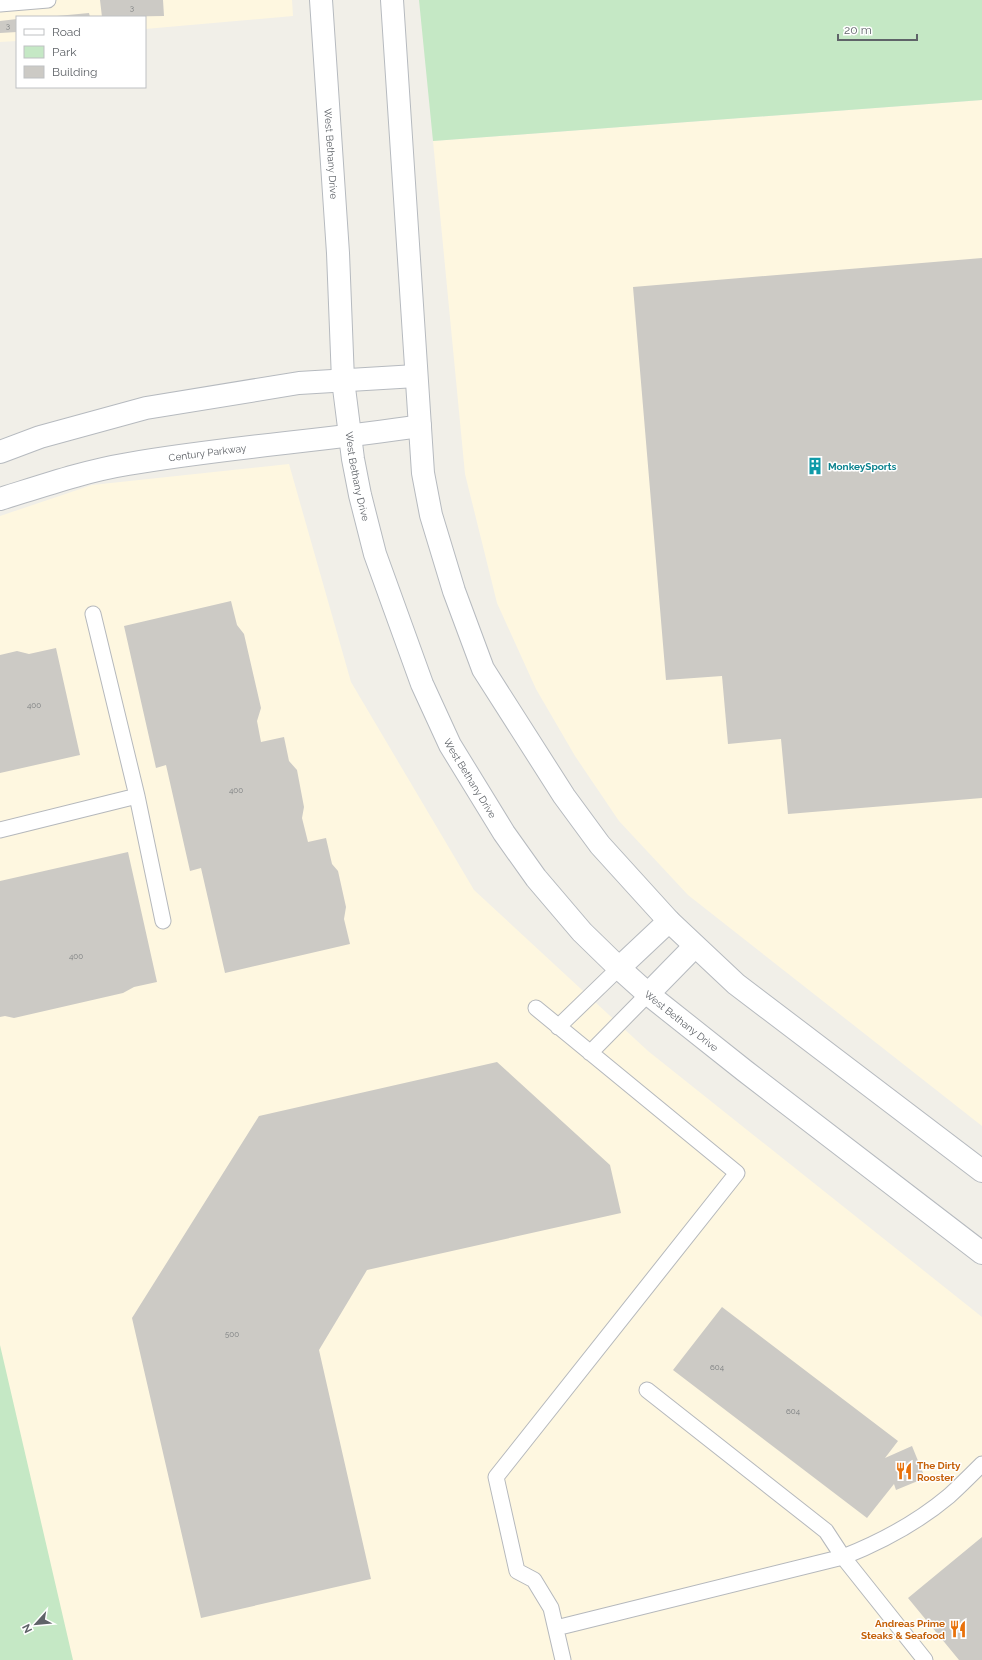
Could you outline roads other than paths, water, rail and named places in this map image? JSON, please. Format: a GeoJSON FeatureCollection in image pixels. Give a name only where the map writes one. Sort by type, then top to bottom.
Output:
{"type":"FeatureCollection","features":[{"type":"Feature","properties":{"kind":"main road","name":"West Bethany Drive"},"geometry":{"type":"LineString","coordinates":[[321,0],[338,253],[343,380],[349,437],[360,495],[375,554],[422,684],[450,745],[504,833],[536,878],[582,932],[619,968],[648,994],[745,1071],[982,1253]]}},
{"type":"Feature","properties":{"kind":"main road"},"geometry":{"type":"LineString","coordinates":[[392,0],[399,85],[423,473],[431,515],[454,591],[483,669],[572,809],[600,845],[669,921],[736,984],[982,1171]]}},
{"type":"Feature","properties":{"kind":"main road"},"geometry":{"type":"LineString","coordinates":[[0,452],[40,437],[146,408],[299,383],[416,376]]}},
{"type":"Feature","properties":{"kind":"main road","name":"Century Parkway"},"geometry":{"type":"LineString","coordinates":[[0,499],[69,478],[128,464],[244,446],[349,437],[420,426]]}},
{"type":"Feature","properties":{"kind":"main road"},"geometry":{"type":"LineString","coordinates":[[619,968],[669,921]]}},
{"type":"Feature","properties":{"kind":"main road"},"geometry":{"type":"LineString","coordinates":[[648,994],[695,946]]}},
{"type":"Feature","properties":{"kind":"lane"},"geometry":{"type":"LineString","coordinates":[[0,4],[48,0]]}},
{"type":"Feature","properties":{"kind":"lane"},"geometry":{"type":"LineString","coordinates":[[93,614],[137,796],[163,921]]}},
{"type":"Feature","properties":{"kind":"lane"},"geometry":{"type":"LineString","coordinates":[[0,830],[137,796]]}},
{"type":"Feature","properties":{"kind":"lane"},"geometry":{"type":"LineString","coordinates":[[558,1027],[619,968]]}},
{"type":"Feature","properties":{"kind":"lane"},"geometry":{"type":"LineString","coordinates":[[590,1053],[648,994]]}},
{"type":"Feature","properties":{"kind":"lane"},"geometry":{"type":"LineString","coordinates":[[536,1008],[737,1173],[496,1477],[517,1571],[534,1580],[551,1608],[563,1660]]}},
{"type":"Feature","properties":{"kind":"lane"},"geometry":{"type":"LineString","coordinates":[[647,1390],[826,1531],[843,1557],[925,1660]]}},
{"type":"Feature","properties":{"kind":"lane"},"geometry":{"type":"LineString","coordinates":[[556,1628],[843,1557],[874,1545],[912,1522],[949,1496],[982,1464]]}},
{"type":"Feature","properties":{"kind":"place","name":"MonkeySports"},"geometry":{"type":"Point","coordinates":[815,466]}},
{"type":"Feature","properties":{"kind":"place","name":"The Dirty Rooster"},"geometry":{"type":"Point","coordinates":[904,1471]}},
{"type":"Feature","properties":{"kind":"place","name":"Andreas Prime Steaks & Seafood"},"geometry":{"type":"Point","coordinates":[958,1629]}}]}
